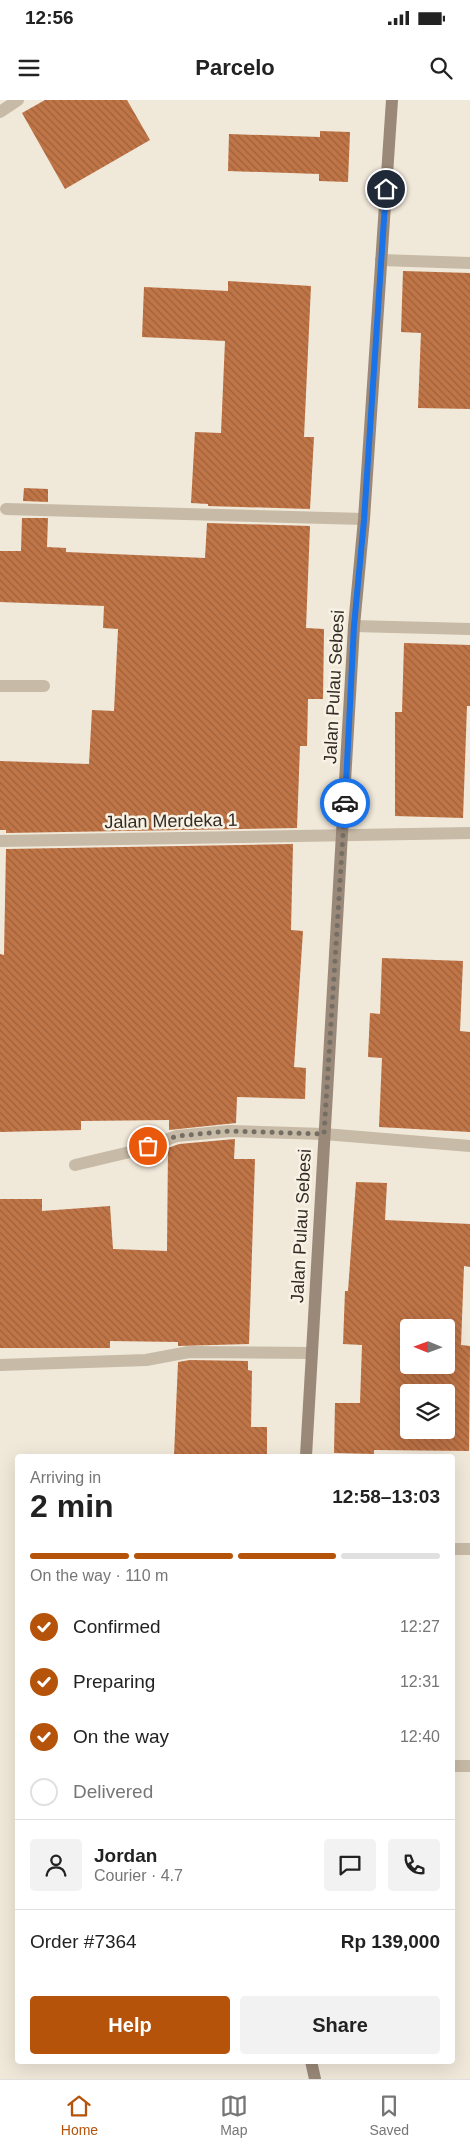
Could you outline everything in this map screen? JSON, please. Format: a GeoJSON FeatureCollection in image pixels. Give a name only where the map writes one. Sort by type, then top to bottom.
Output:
{"type":"FeatureCollection","features":[{"type":"Feature","properties":{"kind":"street"},"geometry":{"type":"LineString","coordinates":[[0,112],[18,100]]}},
{"type":"Feature","properties":{"kind":"street","name":"Jalan Pulau Sebesi"},"geometry":{"type":"LineString","coordinates":[[306,1454],[354,626],[364,520],[392,100]]}},
{"type":"Feature","properties":{"kind":"street"},"geometry":{"type":"LineString","coordinates":[[381,260],[470,262]]}},
{"type":"Feature","properties":{"kind":"street"},"geometry":{"type":"LineString","coordinates":[[6,509],[364,520]]}},
{"type":"Feature","properties":{"kind":"street"},"geometry":{"type":"LineString","coordinates":[[354,626],[470,629]]}},
{"type":"Feature","properties":{"kind":"street"},"geometry":{"type":"LineString","coordinates":[[0,686],[44,686]]}},
{"type":"Feature","properties":{"kind":"street","name":"Jalan Merdeka 1"},"geometry":{"type":"LineString","coordinates":[[0,842],[470,833]]}},
{"type":"Feature","properties":{"kind":"street"},"geometry":{"type":"LineString","coordinates":[[75,1165],[134,1151],[177,1136],[230,1131],[324,1134],[470,1146]]}},
{"type":"Feature","properties":{"kind":"street"},"geometry":{"type":"LineString","coordinates":[[0,1365],[146,1360],[189,1352],[312,1353]]}},
{"type":"Feature","properties":{"kind":"street"},"geometry":{"type":"LineString","coordinates":[[455,1549],[470,1550]]}},
{"type":"Feature","properties":{"kind":"street"},"geometry":{"type":"LineString","coordinates":[[455,1766],[470,1766]]}},
{"type":"Feature","properties":{"kind":"street"},"geometry":{"type":"LineString","coordinates":[[312,2064],[315,2079]]}},
{"type":"Feature","properties":{"kind":"building"},"geometry":{"type":"Polygon","coordinates":[[[45,100],[127,100],[150,140],[65,189],[22,113],[45,100]]]}},
{"type":"Feature","properties":{"kind":"building"},"geometry":{"type":"Polygon","coordinates":[[[320,131],[350,132],[348,182],[319,181],[319,174],[228,171],[229,134],[320,137],[320,131]]]}},
{"type":"Feature","properties":{"kind":"building"},"geometry":{"type":"Polygon","coordinates":[[[403,271],[470,273],[470,409],[418,408],[421,333],[401,332],[403,271]]]}},
{"type":"Feature","properties":{"kind":"building"},"geometry":{"type":"Polygon","coordinates":[[[228,281],[311,286],[304,437],[314,437],[310,509],[208,506],[208,504],[191,503],[195,432],[221,433],[225,341],[142,337],[144,287],[228,291],[228,281]]]}},
{"type":"Feature","properties":{"kind":"building"},"geometry":{"type":"Polygon","coordinates":[[[24,488],[48,489],[48,502],[23,501],[24,488]]]}},
{"type":"Feature","properties":{"kind":"building"},"geometry":{"type":"Polygon","coordinates":[[[22,518],[48,518],[47,547],[66,548],[66,552],[205,558],[207,523],[310,526],[306,628],[324,629],[323,699],[308,699],[307,746],[300,746],[297,828],[6,833],[6,830],[0,830],[0,761],[89,764],[92,710],[114,711],[118,629],[103,628],[104,606],[0,602],[0,551],[21,551],[22,518]]]}},
{"type":"Feature","properties":{"kind":"building"},"geometry":{"type":"Polygon","coordinates":[[[404,643],[470,645],[470,706],[467,706],[463,818],[395,816],[395,712],[402,712],[404,643]]]}},
{"type":"Feature","properties":{"kind":"building"},"geometry":{"type":"Polygon","coordinates":[[[293,844],[291,930],[303,931],[294,1067],[306,1068],[305,1099],[237,1097],[236,1123],[169,1130],[169,1120],[81,1121],[81,1130],[0,1132],[0,954],[4,955],[6,849],[293,844]]]}},
{"type":"Feature","properties":{"kind":"building"},"geometry":{"type":"Polygon","coordinates":[[[382,958],[463,961],[460,1031],[470,1032],[470,1132],[379,1127],[382,1058],[368,1057],[370,1013],[380,1014],[382,958]]]}},
{"type":"Feature","properties":{"kind":"building"},"geometry":{"type":"Polygon","coordinates":[[[235,1139],[234,1159],[255,1159],[249,1344],[178,1346],[178,1342],[110,1341],[110,1348],[0,1348],[0,1199],[42,1199],[42,1211],[110,1206],[113,1249],[167,1251],[168,1148],[179,1144],[235,1139]]]}},
{"type":"Feature","properties":{"kind":"building"},"geometry":{"type":"Polygon","coordinates":[[[356,1182],[387,1183],[385,1220],[470,1224],[470,1267],[464,1266],[461,1345],[470,1346],[469,1451],[374,1450],[374,1454],[334,1453],[335,1403],[360,1403],[362,1345],[343,1344],[345,1291],[348,1291],[356,1182]]]}},
{"type":"Feature","properties":{"kind":"building"},"geometry":{"type":"Polygon","coordinates":[[[190,1360],[248,1361],[248,1370],[252,1371],[251,1427],[267,1427],[267,1454],[174,1454],[178,1362],[190,1360]]]}},
{"type":"Feature","properties":{"kind":"way so far"},"geometry":{"type":"LineString","coordinates":[[148,1146],[177,1136],[230,1131],[324,1134],[345,803]]}},
{"type":"Feature","properties":{"kind":"route"},"geometry":{"type":"LineString","coordinates":[[345,803],[354,626],[364,520],[386,189]]}}]}
